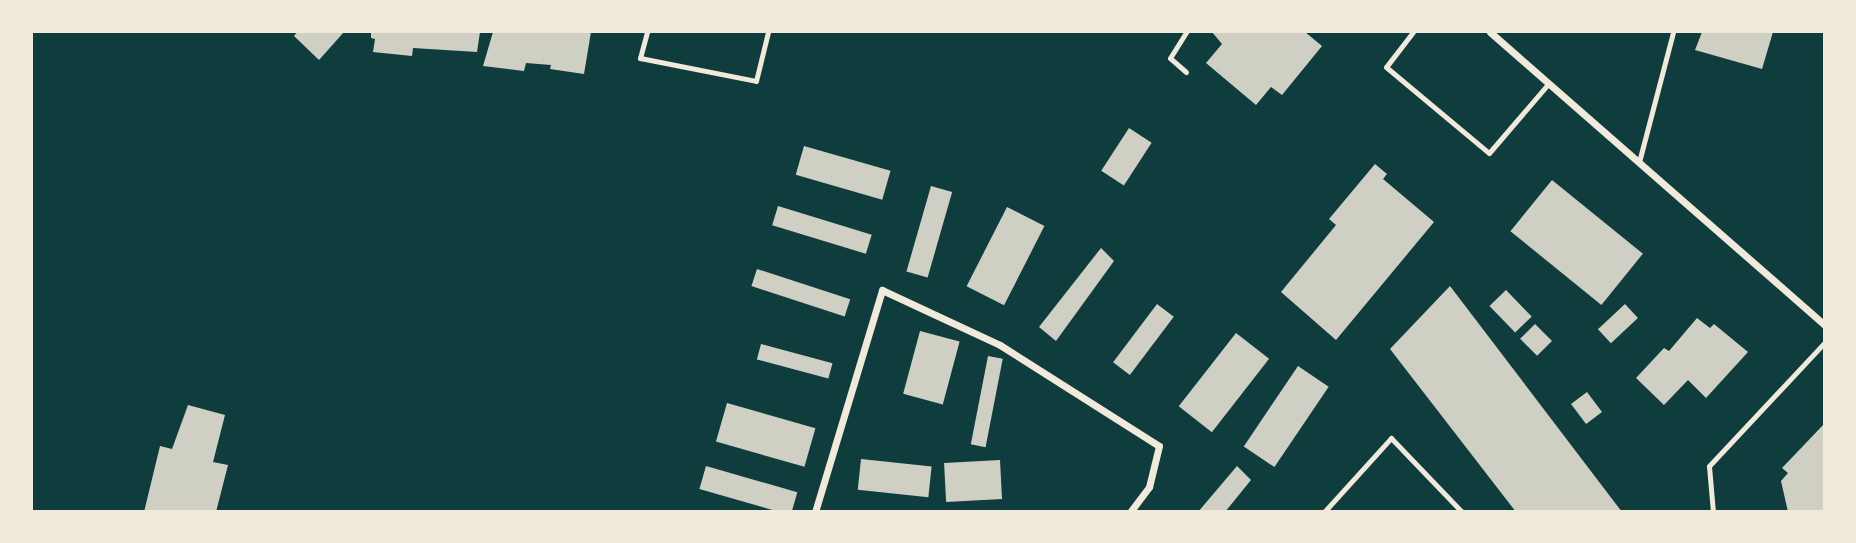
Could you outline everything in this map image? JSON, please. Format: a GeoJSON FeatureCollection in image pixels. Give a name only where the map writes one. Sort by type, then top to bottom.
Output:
{"type":"FeatureCollection","features":[{"type":"Feature","properties":{"kind":"street"},"geometry":{"type":"LineString","coordinates":[[1490,32],[1825,325]]}},
{"type":"Feature","properties":{"kind":"street"},"geometry":{"type":"LineString","coordinates":[[816,512],[882,290],[1000,345],[1159,446],[1149,487],[1130,512]]}},
{"type":"Feature","properties":{"kind":"lane"},"geometry":{"type":"LineString","coordinates":[[647,32],[640,58],[756,80],[768,32]]}},
{"type":"Feature","properties":{"kind":"lane"},"geometry":{"type":"LineString","coordinates":[[1186,32],[1170,58],[1186,72]]}},
{"type":"Feature","properties":{"kind":"lane"},"geometry":{"type":"LineString","coordinates":[[1413,32],[1386,67],[1489,153],[1549,83]]}},
{"type":"Feature","properties":{"kind":"lane"},"geometry":{"type":"LineString","coordinates":[[1639,162],[1673,32]]}},
{"type":"Feature","properties":{"kind":"lane"},"geometry":{"type":"LineString","coordinates":[[1713,512],[1709,466],[1825,342]]}},
{"type":"Feature","properties":{"kind":"lane"},"geometry":{"type":"LineString","coordinates":[[1324,512],[1391,438],[1462,512]]}},
{"type":"Feature","properties":{"kind":"building"},"geometry":{"type":"Polygon","coordinates":[[[297,32],[344,32],[319,60],[294,36],[297,32]]]}},
{"type":"Feature","properties":{"kind":"building"},"geometry":{"type":"Polygon","coordinates":[[[371,32],[480,32],[477,52],[413,48],[412,56],[373,52],[375,39],[371,38],[371,32]]]}},
{"type":"Feature","properties":{"kind":"building"},"geometry":{"type":"Polygon","coordinates":[[[493,32],[591,32],[584,74],[550,69],[551,65],[526,63],[524,71],[483,66],[493,32]]]}},
{"type":"Feature","properties":{"kind":"building"},"geometry":{"type":"Polygon","coordinates":[[[1212,32],[1305,32],[1322,46],[1282,95],[1271,87],[1256,105],[1206,63],[1222,44],[1212,32]]]}},
{"type":"Feature","properties":{"kind":"building"},"geometry":{"type":"Polygon","coordinates":[[[1702,32],[1773,32],[1762,69],[1695,50],[1702,32]]]}},
{"type":"Feature","properties":{"kind":"building"},"geometry":{"type":"Polygon","coordinates":[[[1129,128],[1152,143],[1124,185],[1101,171],[1129,128]]]}},
{"type":"Feature","properties":{"kind":"building"},"geometry":{"type":"Polygon","coordinates":[[[804,146],[891,171],[882,200],[796,175],[804,146]]]}},
{"type":"Feature","properties":{"kind":"building"},"geometry":{"type":"Polygon","coordinates":[[[1375,164],[1387,174],[1383,179],[1434,222],[1336,340],[1281,292],[1336,225],[1329,219],[1375,164]]]}},
{"type":"Feature","properties":{"kind":"building"},"geometry":{"type":"Polygon","coordinates":[[[1552,180],[1643,254],[1601,305],[1510,231],[1552,180]]]}},
{"type":"Feature","properties":{"kind":"building"},"geometry":{"type":"Polygon","coordinates":[[[931,186],[952,192],[928,278],[906,272],[931,186]]]}},
{"type":"Feature","properties":{"kind":"building"},"geometry":{"type":"Polygon","coordinates":[[[778,206],[872,235],[866,254],[772,225],[778,206]]]}},
{"type":"Feature","properties":{"kind":"building"},"geometry":{"type":"Polygon","coordinates":[[[1007,207],[1044,226],[1004,305],[967,286],[1007,207]]]}},
{"type":"Feature","properties":{"kind":"building"},"geometry":{"type":"Polygon","coordinates":[[[1101,248],[1114,261],[1056,341],[1039,327],[1101,248]]]}},
{"type":"Feature","properties":{"kind":"building"},"geometry":{"type":"Polygon","coordinates":[[[757,269],[850,299],[845,316],[751,286],[757,269]]]}},
{"type":"Feature","properties":{"kind":"building"},"geometry":{"type":"Polygon","coordinates":[[[1450,286],[1622,512],[1516,512],[1390,349],[1450,286]]]}},
{"type":"Feature","properties":{"kind":"building"},"geometry":{"type":"Polygon","coordinates":[[[1506,290],[1532,317],[1515,333],[1489,306],[1506,290]]]}},
{"type":"Feature","properties":{"kind":"building"},"geometry":{"type":"Polygon","coordinates":[[[1157,304],[1174,317],[1130,375],[1113,362],[1157,304]]]}},
{"type":"Feature","properties":{"kind":"building"},"geometry":{"type":"Polygon","coordinates":[[[1625,304],[1638,318],[1611,343],[1598,329],[1625,304]]]}},
{"type":"Feature","properties":{"kind":"building"},"geometry":{"type":"Polygon","coordinates":[[[1697,318],[1710,328],[1714,324],[1748,352],[1706,398],[1688,380],[1664,405],[1636,378],[1664,348],[1669,351],[1697,318]]]}},
{"type":"Feature","properties":{"kind":"building"},"geometry":{"type":"Polygon","coordinates":[[[1535,324],[1552,341],[1537,356],[1520,339],[1535,324]]]}},
{"type":"Feature","properties":{"kind":"building"},"geometry":{"type":"Polygon","coordinates":[[[920,331],[960,342],[943,404],[903,394],[920,331]]]}},
{"type":"Feature","properties":{"kind":"building"},"geometry":{"type":"Polygon","coordinates":[[[1236,333],[1269,359],[1212,432],[1179,406],[1236,333]]]}},
{"type":"Feature","properties":{"kind":"building"},"geometry":{"type":"Polygon","coordinates":[[[761,344],[832,363],[828,379],[757,359],[761,344]]]}},
{"type":"Feature","properties":{"kind":"building"},"geometry":{"type":"Polygon","coordinates":[[[988,356],[1003,359],[986,447],[971,444],[988,356]]]}},
{"type":"Feature","properties":{"kind":"building"},"geometry":{"type":"Polygon","coordinates":[[[1298,366],[1329,387],[1274,467],[1244,446],[1298,366]]]}},
{"type":"Feature","properties":{"kind":"building"},"geometry":{"type":"Polygon","coordinates":[[[1587,392],[1602,412],[1586,424],[1571,404],[1587,392]]]}},
{"type":"Feature","properties":{"kind":"building"},"geometry":{"type":"Polygon","coordinates":[[[727,403],[815,428],[804,467],[716,441],[727,403]]]}},
{"type":"Feature","properties":{"kind":"building"},"geometry":{"type":"Polygon","coordinates":[[[188,405],[225,415],[213,462],[228,465],[216,512],[144,512],[160,446],[172,449],[188,405]]]}},
{"type":"Feature","properties":{"kind":"building"},"geometry":{"type":"Polygon","coordinates":[[[1825,423],[1825,512],[1788,512],[1781,481],[1788,473],[1782,468],[1825,423]]]}},
{"type":"Feature","properties":{"kind":"building"},"geometry":{"type":"Polygon","coordinates":[[[861,459],[932,466],[928,497],[858,490],[861,459]]]}},
{"type":"Feature","properties":{"kind":"building"},"geometry":{"type":"Polygon","coordinates":[[[1000,460],[1002,499],[946,502],[944,463],[1000,460]]]}},
{"type":"Feature","properties":{"kind":"building"},"geometry":{"type":"Polygon","coordinates":[[[706,466],[797,492],[792,512],[779,512],[699,489],[706,466]]]}},
{"type":"Feature","properties":{"kind":"building"},"geometry":{"type":"Polygon","coordinates":[[[1237,466],[1251,480],[1225,512],[1198,512],[1237,466]]]}}]}
